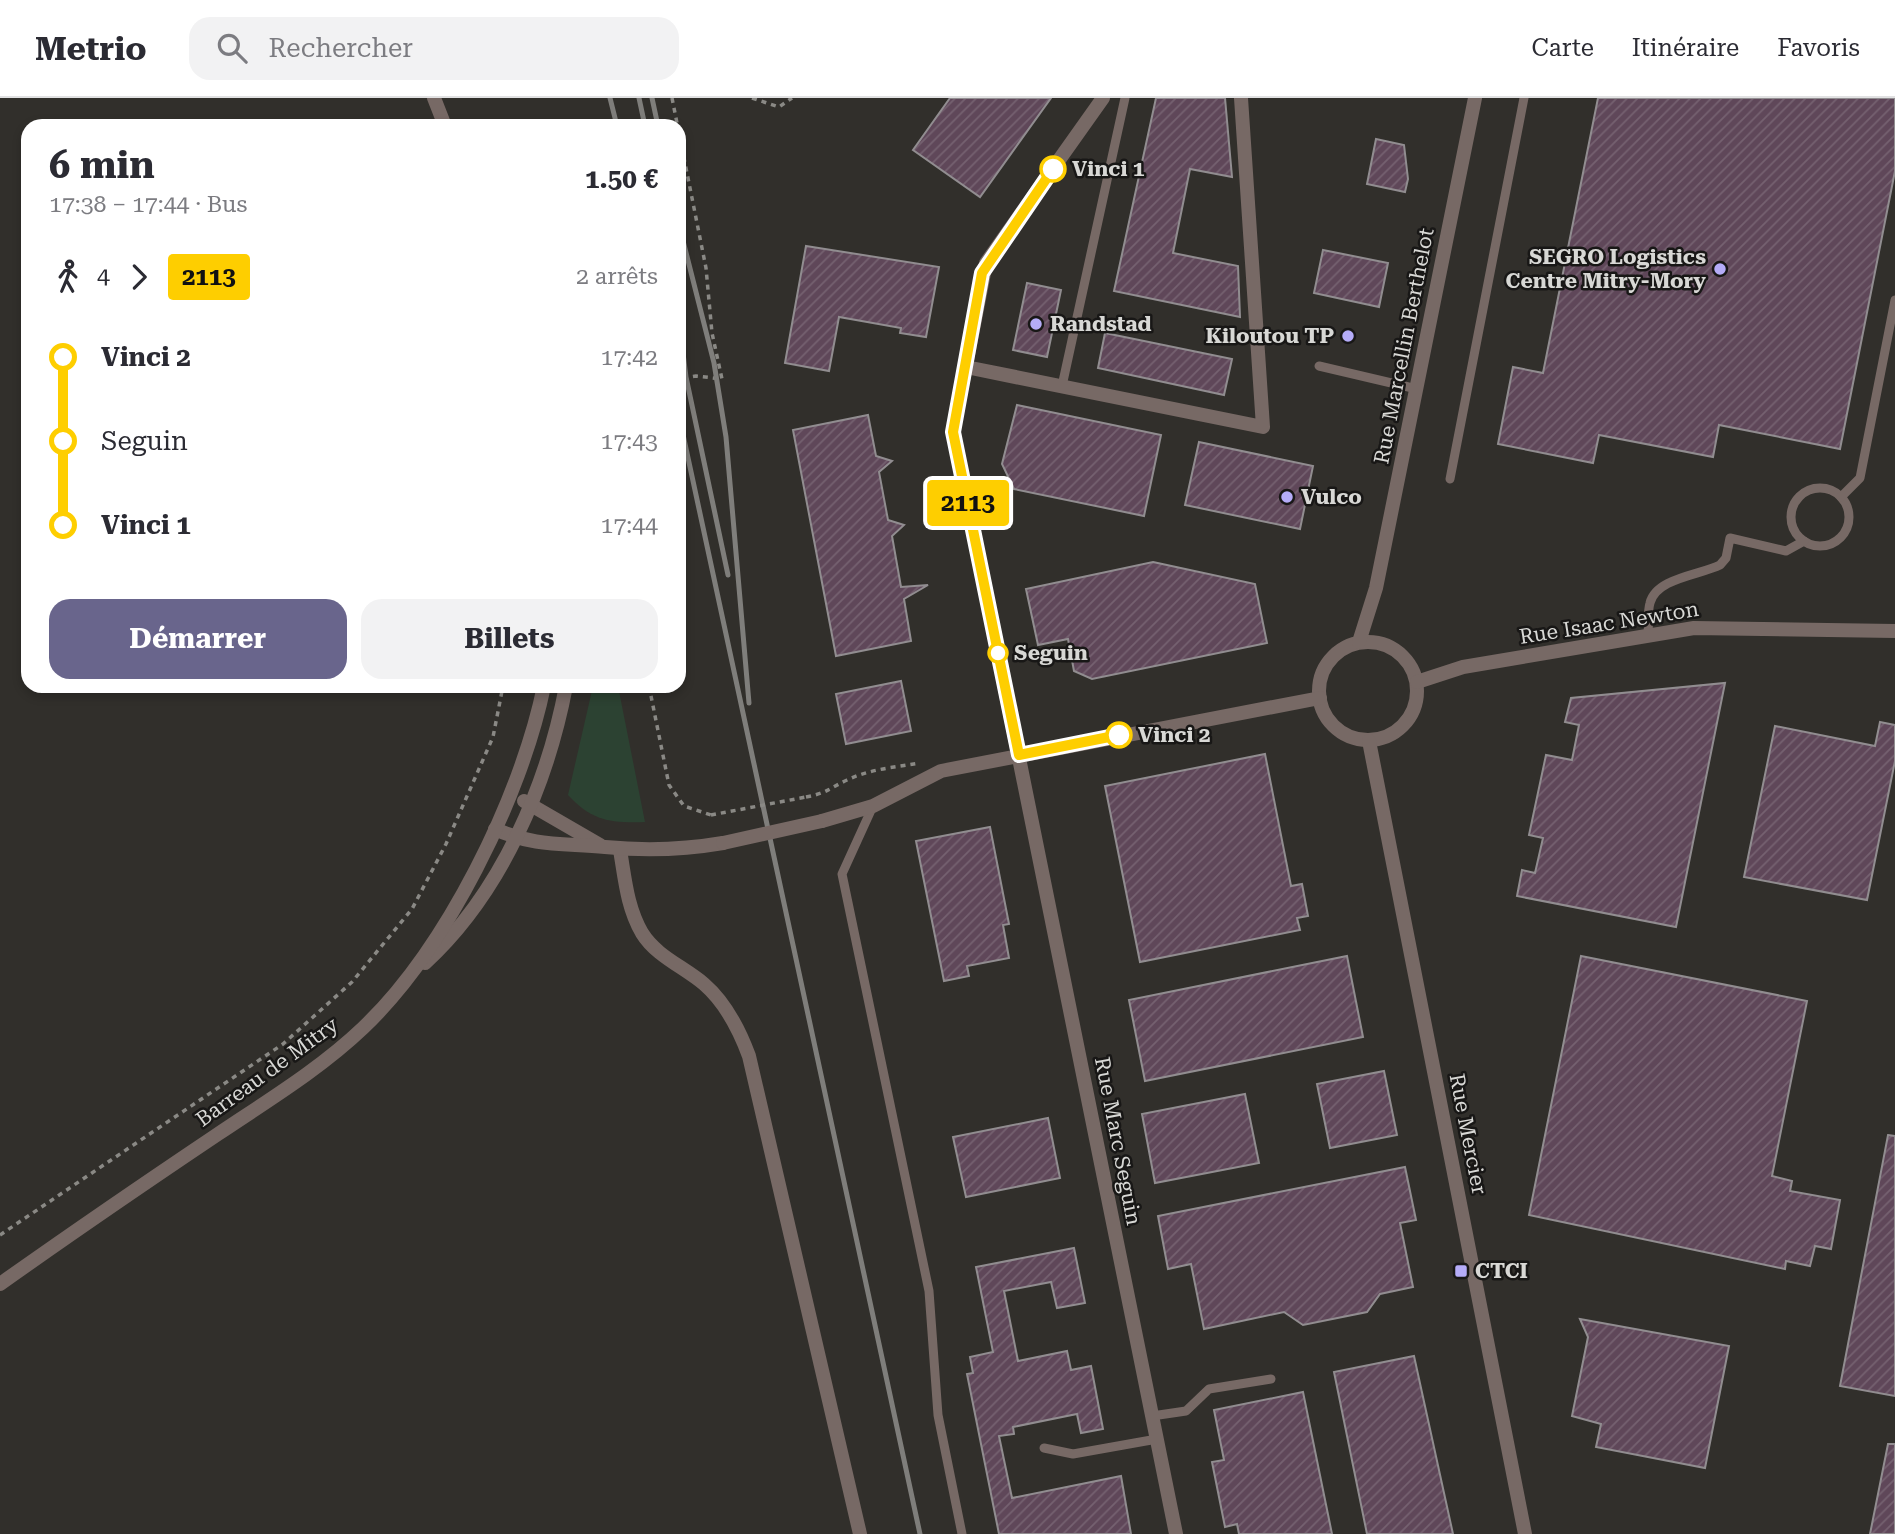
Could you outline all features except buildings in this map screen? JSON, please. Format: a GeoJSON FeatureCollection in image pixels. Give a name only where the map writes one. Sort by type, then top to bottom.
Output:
{"type":"FeatureCollection","features":[{"type":"Feature","properties":{"kind":"street"},"geometry":{"type":"LineString","coordinates":[[433,98],[442,119]]}},
{"type":"Feature","properties":{"kind":"street","name":"Rue Marc Seguin"},"geometry":{"type":"LineString","coordinates":[[1103,98],[986,263],[953,432],[1176,1534]]}},
{"type":"Feature","properties":{"kind":"street"},"geometry":{"type":"LineString","coordinates":[[966,368],[1263,427],[1241,98]]}},
{"type":"Feature","properties":{"kind":"street","name":"Rue Marcellin Berthelot"},"geometry":{"type":"LineString","coordinates":[[1359,642],[1376,588],[1475,98]]}},
{"type":"Feature","properties":{"kind":"street","name":"Rue Isaac Newton"},"geometry":{"type":"LineString","coordinates":[[1417,682],[1463,667],[1694,628],[1895,631]]}},
{"type":"Feature","properties":{"kind":"street"},"geometry":{"type":"LineString","coordinates":[[1359,642],[1382,644],[1403,655],[1412,667],[1417,682],[1418,699],[1412,716],[1401,729],[1386,738],[1369,741],[1340,732],[1329,722],[1320,698],[1322,674],[1330,660],[1343,648],[1359,642]]}},
{"type":"Feature","properties":{"kind":"street","name":"Barreau de Mitry"},"geometry":{"type":"LineString","coordinates":[[0,1284],[312,1071],[363,1029],[411,976],[495,829],[512,793],[537,719],[543,693]]}},
{"type":"Feature","properties":{"kind":"street"},"geometry":{"type":"LineString","coordinates":[[411,976],[463,922],[493,879],[530,806],[561,715],[565,693]]}},
{"type":"Feature","properties":{"kind":"street"},"geometry":{"type":"LineString","coordinates":[[495,829],[536,844],[620,850],[669,851],[723,843],[822,821],[873,806],[940,771],[1320,698]]}},
{"type":"Feature","properties":{"kind":"street","name":"Rue Mercier"},"geometry":{"type":"LineString","coordinates":[[1369,741],[1525,1534]]}},
{"type":"Feature","properties":{"kind":"street"},"geometry":{"type":"LineString","coordinates":[[512,793],[604,847]]}},
{"type":"Feature","properties":{"kind":"street"},"geometry":{"type":"LineString","coordinates":[[620,850],[631,911],[643,934],[653,947],[716,997],[739,1031],[749,1056],[860,1534]]}},
{"type":"Feature","properties":{"kind":"lane"},"geometry":{"type":"LineString","coordinates":[[1062,386],[1125,98]]}},
{"type":"Feature","properties":{"kind":"lane"},"geometry":{"type":"LineString","coordinates":[[1450,479],[1524,98]]}},
{"type":"Feature","properties":{"kind":"lane"},"geometry":{"type":"LineString","coordinates":[[1841,497],[1860,478],[1895,300]]}},
{"type":"Feature","properties":{"kind":"lane"},"geometry":{"type":"LineString","coordinates":[[1319,366],[1416,388]]}},
{"type":"Feature","properties":{"kind":"lane"},"geometry":{"type":"LineString","coordinates":[[1822,487],[1841,497],[1849,511],[1849,520],[1841,537],[1826,545],[1804,541],[1796,534],[1791,517],[1797,499],[1812,488],[1822,487]]}},
{"type":"Feature","properties":{"kind":"lane"},"geometry":{"type":"LineString","coordinates":[[1648,636],[1649,606],[1653,595],[1667,585],[1720,565],[1726,558],[1730,538],[1786,551],[1804,541]]}},
{"type":"Feature","properties":{"kind":"lane"},"geometry":{"type":"LineString","coordinates":[[873,806],[842,874],[929,1291],[938,1415],[962,1534]]}},
{"type":"Feature","properties":{"kind":"lane"},"geometry":{"type":"LineString","coordinates":[[1152,1416],[1186,1411],[1209,1388],[1271,1379]]}},
{"type":"Feature","properties":{"kind":"lane"},"geometry":{"type":"LineString","coordinates":[[1044,1448],[1073,1454],[1157,1439]]}},
{"type":"Feature","properties":{"kind":"path"},"geometry":{"type":"LineString","coordinates":[[672,98],[676,119]]}},
{"type":"Feature","properties":{"kind":"path"},"geometry":{"type":"LineString","coordinates":[[752,98],[763,99],[779,107],[792,98]]}},
{"type":"Feature","properties":{"kind":"path"},"geometry":{"type":"LineString","coordinates":[[686,168],[706,268],[712,333],[722,379],[696,376],[686,378]]}},
{"type":"Feature","properties":{"kind":"path"},"geometry":{"type":"LineString","coordinates":[[0,1235],[283,1044],[352,982],[412,909],[446,844],[493,737],[502,693]]}},
{"type":"Feature","properties":{"kind":"path"},"geometry":{"type":"LineString","coordinates":[[650,693],[668,785],[684,806],[711,815],[829,792],[846,780],[874,771],[924,762],[940,771]]}},
{"type":"Feature","properties":{"kind":"green space"},"geometry":{"type":"Polygon","coordinates":[[[591,693],[619,693],[645,822],[602,819],[585,810],[568,795],[591,693]]]}},
{"type":"Feature","properties":{"kind":"railway"},"geometry":{"type":"LineString","coordinates":[[610,98],[615,119]]}},
{"type":"Feature","properties":{"kind":"railway"},"geometry":{"type":"LineString","coordinates":[[639,98],[644,119]]}},
{"type":"Feature","properties":{"kind":"railway"},"geometry":{"type":"LineString","coordinates":[[652,98],[656,119]]}},
{"type":"Feature","properties":{"kind":"railway"},"geometry":{"type":"LineString","coordinates":[[686,253],[714,363],[726,437],[749,703]]}},
{"type":"Feature","properties":{"kind":"railway"},"geometry":{"type":"LineString","coordinates":[[686,377],[728,575]]}},
{"type":"Feature","properties":{"kind":"railway"},"geometry":{"type":"LineString","coordinates":[[686,448],[920,1534]]}},
{"type":"Feature","properties":{"kind":"bus line","name":"2113"},"geometry":{"type":"LineString","coordinates":[[1053,169],[986,263],[982,273],[953,432],[1019,755],[1119,735]]}},
{"type":"Feature","properties":{"kind":"place","name":"Vinci 1"},"geometry":{"type":"Point","coordinates":[1053,169]}},
{"type":"Feature","properties":{"kind":"place","name":"SEGRO Logistics Centre Mitry-Mory"},"geometry":{"type":"Point","coordinates":[1720,269]}},
{"type":"Feature","properties":{"kind":"place","name":"Randstad"},"geometry":{"type":"Point","coordinates":[1036,324]}},
{"type":"Feature","properties":{"kind":"place","name":"Kiloutou TP"},"geometry":{"type":"Point","coordinates":[1348,336]}},
{"type":"Feature","properties":{"kind":"place","name":"Vulco"},"geometry":{"type":"Point","coordinates":[1287,497]}},
{"type":"Feature","properties":{"kind":"place","name":"Seguin"},"geometry":{"type":"Point","coordinates":[998,653]}},
{"type":"Feature","properties":{"kind":"place","name":"Vinci 2"},"geometry":{"type":"Point","coordinates":[1119,735]}},
{"type":"Feature","properties":{"kind":"place","name":"CTCI"},"geometry":{"type":"Point","coordinates":[1461,1271]}}]}
